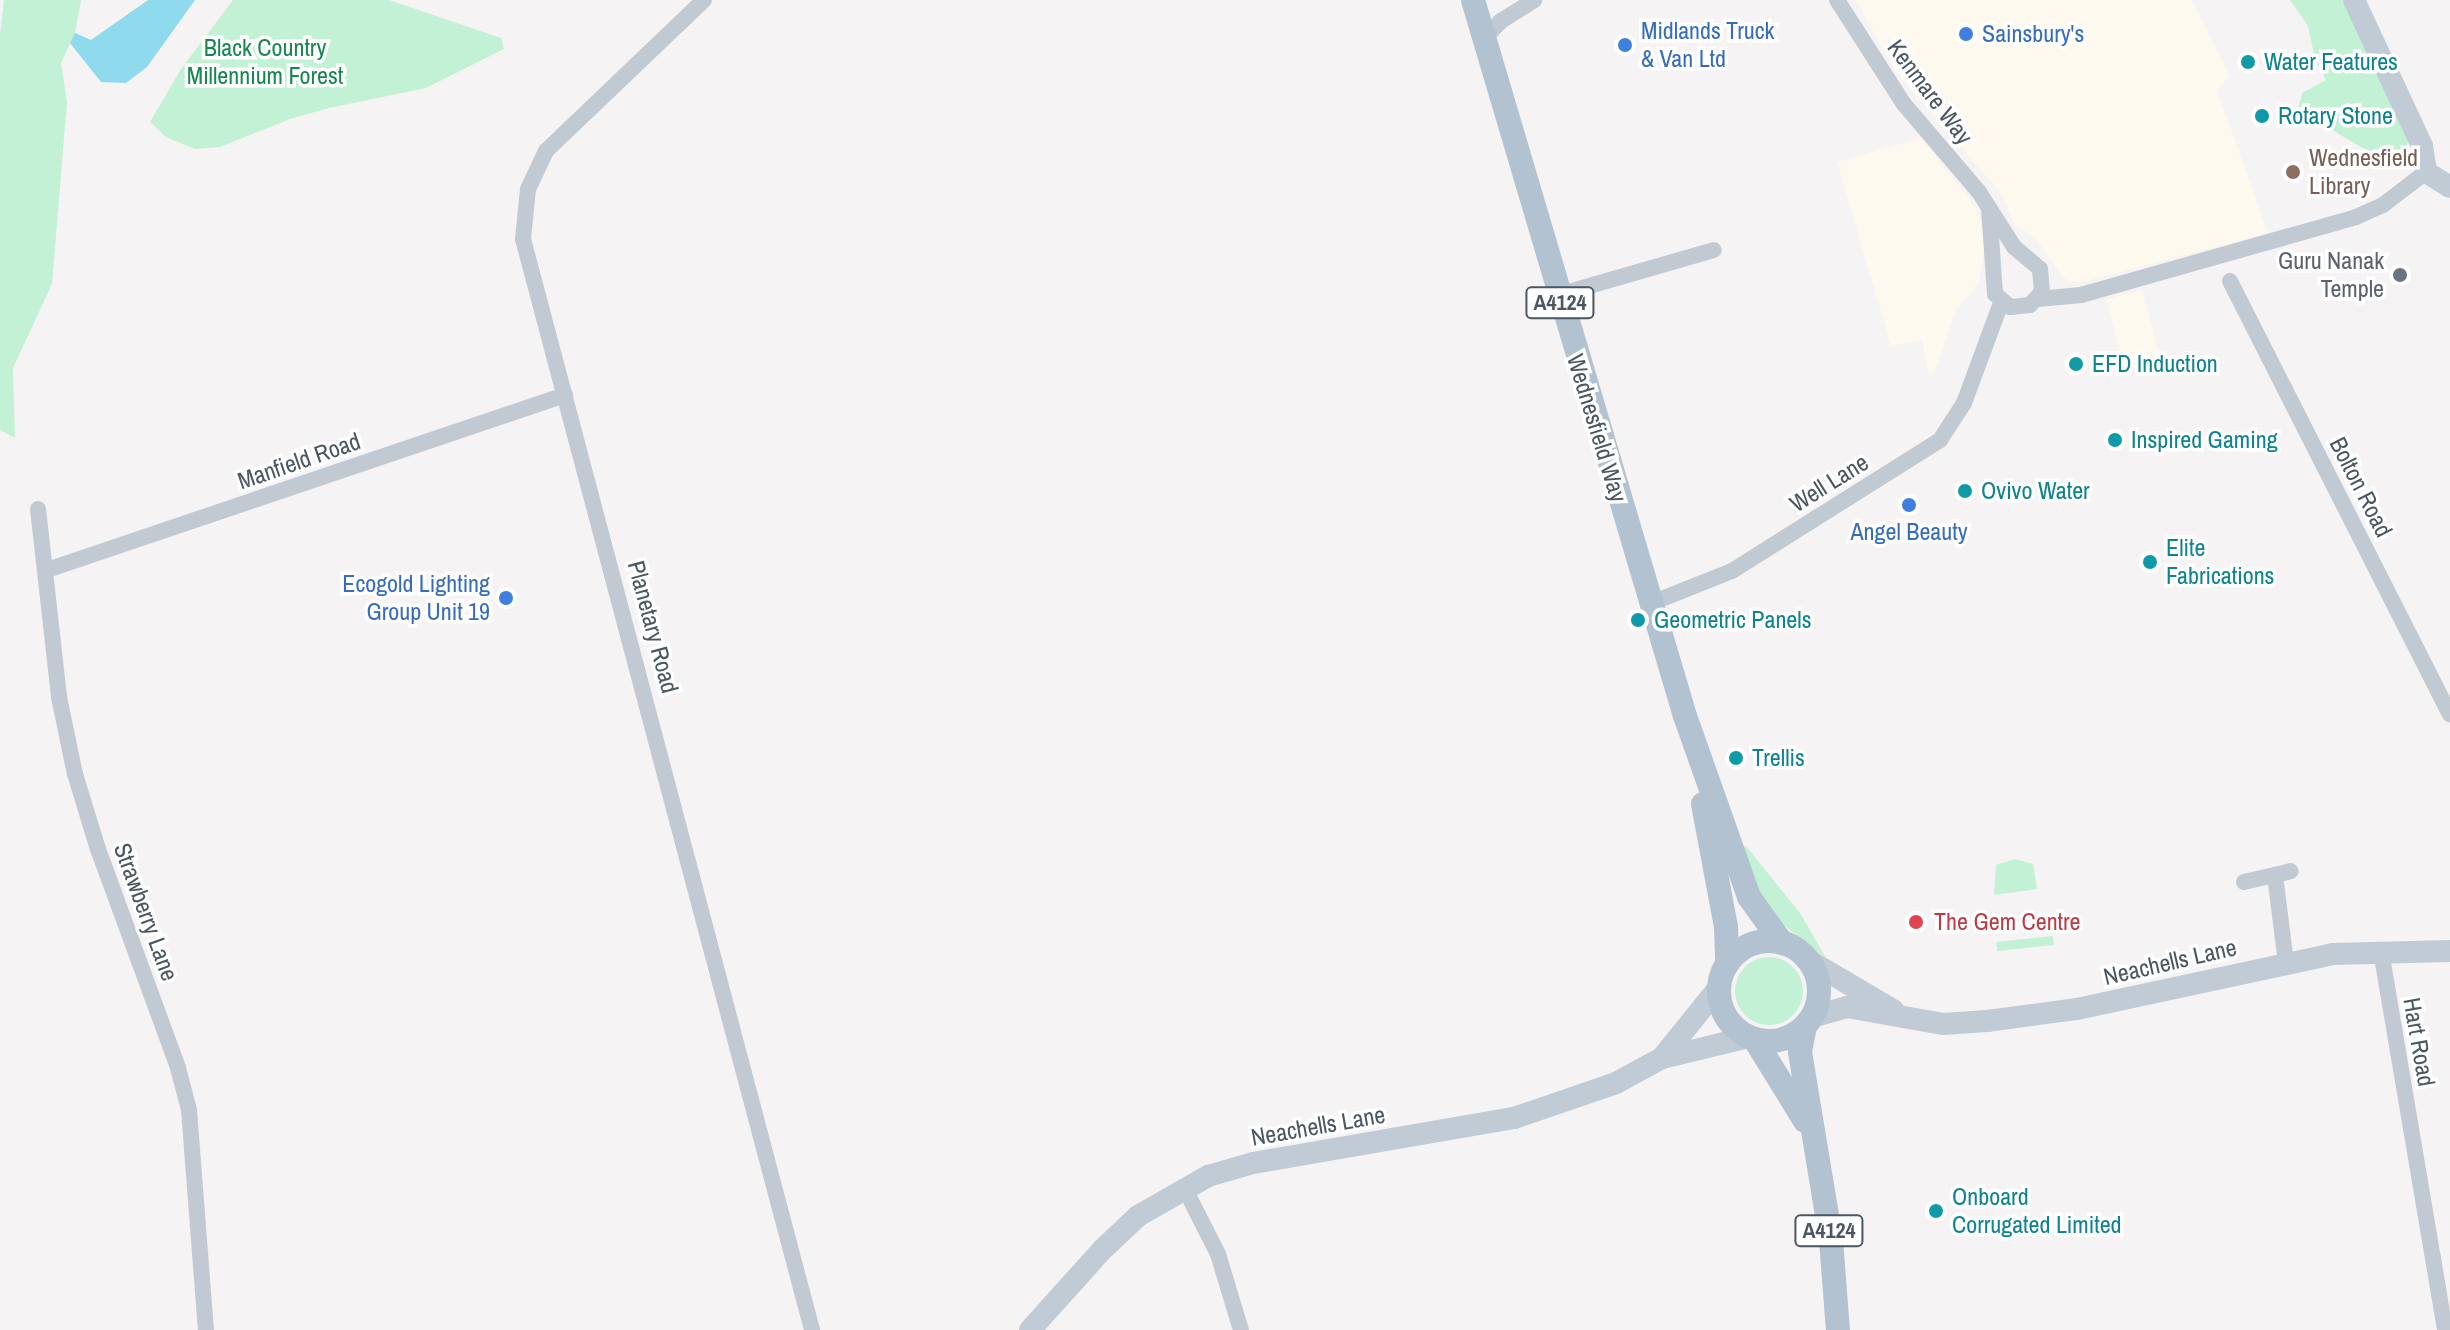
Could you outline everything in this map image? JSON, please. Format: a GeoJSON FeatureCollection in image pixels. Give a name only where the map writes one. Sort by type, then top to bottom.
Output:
{"type":"FeatureCollection","features":[{"type":"Feature","properties":{"kind":"main road","name":"Wednesfield Way"},"geometry":{"type":"LineString","coordinates":[[1473,0],[1649,604],[1685,716],[1749,897],[1782,943]]}},
{"type":"Feature","properties":{"kind":"main road","name":"Wednesfield Way"},"geometry":{"type":"LineString","coordinates":[[1685,716],[1721,893],[1727,964]]}},
{"type":"Feature","properties":{"kind":"main road"},"geometry":{"type":"LineString","coordinates":[[1782,943],[1808,960],[1819,989],[1808,1022],[1790,1037],[1772,1042],[1752,1039],[1725,1017],[1719,987],[1727,964],[1750,945],[1782,943]]}},
{"type":"Feature","properties":{"kind":"main road","name":"A4124"},"geometry":{"type":"LineString","coordinates":[[1808,1022],[1800,1052],[1831,1240],[1838,1330]]}},
{"type":"Feature","properties":{"kind":"main road","name":"A4124"},"geometry":{"type":"LineString","coordinates":[[1752,1039],[1812,1133]]}},
{"type":"Feature","properties":{"kind":"street","name":"Planetary Road"},"geometry":{"type":"LineString","coordinates":[[704,0],[557,137],[536,169],[528,189],[523,239],[812,1330]]}},
{"type":"Feature","properties":{"kind":"street"},"geometry":{"type":"LineString","coordinates":[[1484,39],[1501,21],[1534,0]]}},
{"type":"Feature","properties":{"kind":"street","name":"Kenmare Way"},"geometry":{"type":"LineString","coordinates":[[1837,0],[1903,103],[1989,209],[2014,247],[2028,259]]}},
{"type":"Feature","properties":{"kind":"street"},"geometry":{"type":"LineString","coordinates":[[2354,0],[2422,146],[2426,172],[2450,187]]}},
{"type":"Feature","properties":{"kind":"street"},"geometry":{"type":"LineString","coordinates":[[1986,350],[2019,308],[2041,292],[2081,295],[2356,217],[2383,205],[2426,172]]}},
{"type":"Feature","properties":{"kind":"street"},"geometry":{"type":"LineString","coordinates":[[1986,350],[2001,303],[1992,286],[1995,270],[1989,209]]}},
{"type":"Feature","properties":{"kind":"street"},"geometry":{"type":"LineString","coordinates":[[1558,295],[1714,250]]}},
{"type":"Feature","properties":{"kind":"street"},"geometry":{"type":"LineString","coordinates":[[1995,270],[2008,259],[2028,259],[2040,269],[2041,292]]}},
{"type":"Feature","properties":{"kind":"street","name":"Bolton Road"},"geometry":{"type":"LineString","coordinates":[[2230,281],[2450,714]]}},
{"type":"Feature","properties":{"kind":"street"},"geometry":{"type":"LineString","coordinates":[[2001,303],[2019,308]]}},
{"type":"Feature","properties":{"kind":"street","name":"Well Lane"},"geometry":{"type":"LineString","coordinates":[[1649,604],[1732,571],[1931,448],[1957,417],[1986,350]]}},
{"type":"Feature","properties":{"kind":"street","name":"Manfield Road"},"geometry":{"type":"LineString","coordinates":[[47,570],[565,395]]}},
{"type":"Feature","properties":{"kind":"street","name":"Strawberry Lane"},"geometry":{"type":"LineString","coordinates":[[38,509],[59,697],[82,800],[178,1068],[189,1110],[206,1330]]}},
{"type":"Feature","properties":{"kind":"street"},"geometry":{"type":"LineString","coordinates":[[2244,882],[2283,873],[2286,963]]}},
{"type":"Feature","properties":{"kind":"street","name":"Hart Road"},"geometry":{"type":"LineString","coordinates":[[2381,951],[2445,1330]]}},
{"type":"Feature","properties":{"kind":"street","name":"Neachells Lane"},"geometry":{"type":"LineString","coordinates":[[1808,1022],[1847,1007],[1943,1024],[2036,1016],[2333,954],[2450,951]]}},
{"type":"Feature","properties":{"kind":"street","name":"Neachells Lane"},"geometry":{"type":"LineString","coordinates":[[1808,960],[1901,1015]]}},
{"type":"Feature","properties":{"kind":"street","name":"Neachells Lane"},"geometry":{"type":"LineString","coordinates":[[1662,1058],[1719,987]]}},
{"type":"Feature","properties":{"kind":"street","name":"Neachells Lane"},"geometry":{"type":"LineString","coordinates":[[1030,1330],[1121,1232],[1184,1187],[1253,1163],[1514,1118],[1616,1083],[1662,1058],[1752,1039]]}},
{"type":"Feature","properties":{"kind":"street"},"geometry":{"type":"LineString","coordinates":[[1184,1187],[1218,1254],[1241,1330]]}},
{"type":"Feature","properties":{"kind":"shaded area","name":"Sainsbury's"},"geometry":{"type":"Polygon","coordinates":[[[1856,0],[2192,0],[2230,76],[2217,90],[2268,233],[2079,283],[2063,278],[2036,238],[2015,226],[2001,193],[1895,71],[1856,0]]]}},
{"type":"Feature","properties":{"kind":"shaded area"},"geometry":{"type":"Polygon","coordinates":[[[1921,138],[1975,205],[1986,238],[1979,283],[1956,310],[1934,374],[1929,376],[1922,340],[1891,346],[1837,162],[1921,138]]]}},
{"type":"Feature","properties":{"kind":"shaded area"},"geometry":{"type":"Polygon","coordinates":[[[2142,290],[2161,360],[2125,369],[2106,300],[2142,290]]]}},
{"type":"Feature","properties":{"kind":"green space"},"geometry":{"type":"Polygon","coordinates":[[[4,0],[81,0],[75,33],[61,63],[67,102],[52,284],[13,368],[15,438],[0,430],[0,35],[4,0]]]}},
{"type":"Feature","properties":{"kind":"green space","name":"Black Country Millennium Forest"},"geometry":{"type":"Polygon","coordinates":[[[233,0],[389,0],[501,38],[504,49],[426,88],[329,108],[290,119],[220,147],[195,149],[166,137],[150,122],[181,69],[233,0]]]}},
{"type":"Feature","properties":{"kind":"green space"},"geometry":{"type":"Polygon","coordinates":[[[2290,0],[2342,0],[2398,113],[2408,142],[2401,157],[2383,160],[2298,110],[2302,93],[2326,80],[2315,59],[2308,26],[2290,0]]]}},
{"type":"Feature","properties":{"kind":"green space"},"geometry":{"type":"Polygon","coordinates":[[[1746,846],[1800,913],[1826,958],[1776,919],[1763,904],[1740,848],[1746,846]]]}},
{"type":"Feature","properties":{"kind":"green space"},"geometry":{"type":"Polygon","coordinates":[[[2015,859],[2033,864],[2037,889],[1994,895],[1996,865],[2015,859]]]}},
{"type":"Feature","properties":{"kind":"green space"},"geometry":{"type":"Polygon","coordinates":[[[2053,936],[2054,945],[1997,951],[1996,942],[2053,936]]]}},
{"type":"Feature","properties":{"kind":"green space"},"geometry":{"type":"Polygon","coordinates":[[[1762,957],[1776,957],[1788,962],[1798,972],[1803,991],[1798,1010],[1788,1020],[1776,1025],[1762,1025],[1750,1020],[1740,1010],[1735,998],[1735,984],[1740,972],[1750,962],[1762,957]]]}},
{"type":"Feature","properties":{"kind":"water"},"geometry":{"type":"Polygon","coordinates":[[[148,0],[195,0],[147,67],[126,83],[101,82],[70,43],[75,33],[91,40],[148,0]]]}},
{"type":"Feature","properties":{"kind":"place","name":"Sainsbury's"},"geometry":{"type":"Point","coordinates":[1966,34]}},
{"type":"Feature","properties":{"kind":"place","name":"Midlands Truck & Van Ltd"},"geometry":{"type":"Point","coordinates":[1625,45]}},
{"type":"Feature","properties":{"kind":"place","name":"Water Features"},"geometry":{"type":"Point","coordinates":[2248,62]}},
{"type":"Feature","properties":{"kind":"place","name":"Rotary Stone"},"geometry":{"type":"Point","coordinates":[2262,116]}},
{"type":"Feature","properties":{"kind":"place","name":"Wednesfield Library"},"geometry":{"type":"Point","coordinates":[2293,172]}},
{"type":"Feature","properties":{"kind":"place","name":"Guru Nanak Temple"},"geometry":{"type":"Point","coordinates":[2400,275]}},
{"type":"Feature","properties":{"kind":"place","name":"EFD Induction"},"geometry":{"type":"Point","coordinates":[2076,364]}},
{"type":"Feature","properties":{"kind":"place","name":"Inspired Gaming"},"geometry":{"type":"Point","coordinates":[2115,440]}},
{"type":"Feature","properties":{"kind":"place","name":"Ovivo Water"},"geometry":{"type":"Point","coordinates":[1965,491]}},
{"type":"Feature","properties":{"kind":"place","name":"Angel Beauty"},"geometry":{"type":"Point","coordinates":[1909,505]}},
{"type":"Feature","properties":{"kind":"place","name":"Elite Fabrications"},"geometry":{"type":"Point","coordinates":[2150,562]}},
{"type":"Feature","properties":{"kind":"place","name":"Ecogold Lighting Group Unit 19"},"geometry":{"type":"Point","coordinates":[506,598]}},
{"type":"Feature","properties":{"kind":"place","name":"Geometric Panels"},"geometry":{"type":"Point","coordinates":[1638,620]}},
{"type":"Feature","properties":{"kind":"place","name":"Trellis"},"geometry":{"type":"Point","coordinates":[1736,758]}},
{"type":"Feature","properties":{"kind":"place","name":"The Gem Centre"},"geometry":{"type":"Point","coordinates":[1916,922]}},
{"type":"Feature","properties":{"kind":"place","name":"Onboard Corrugated Limited"},"geometry":{"type":"Point","coordinates":[1936,1211]}}]}
